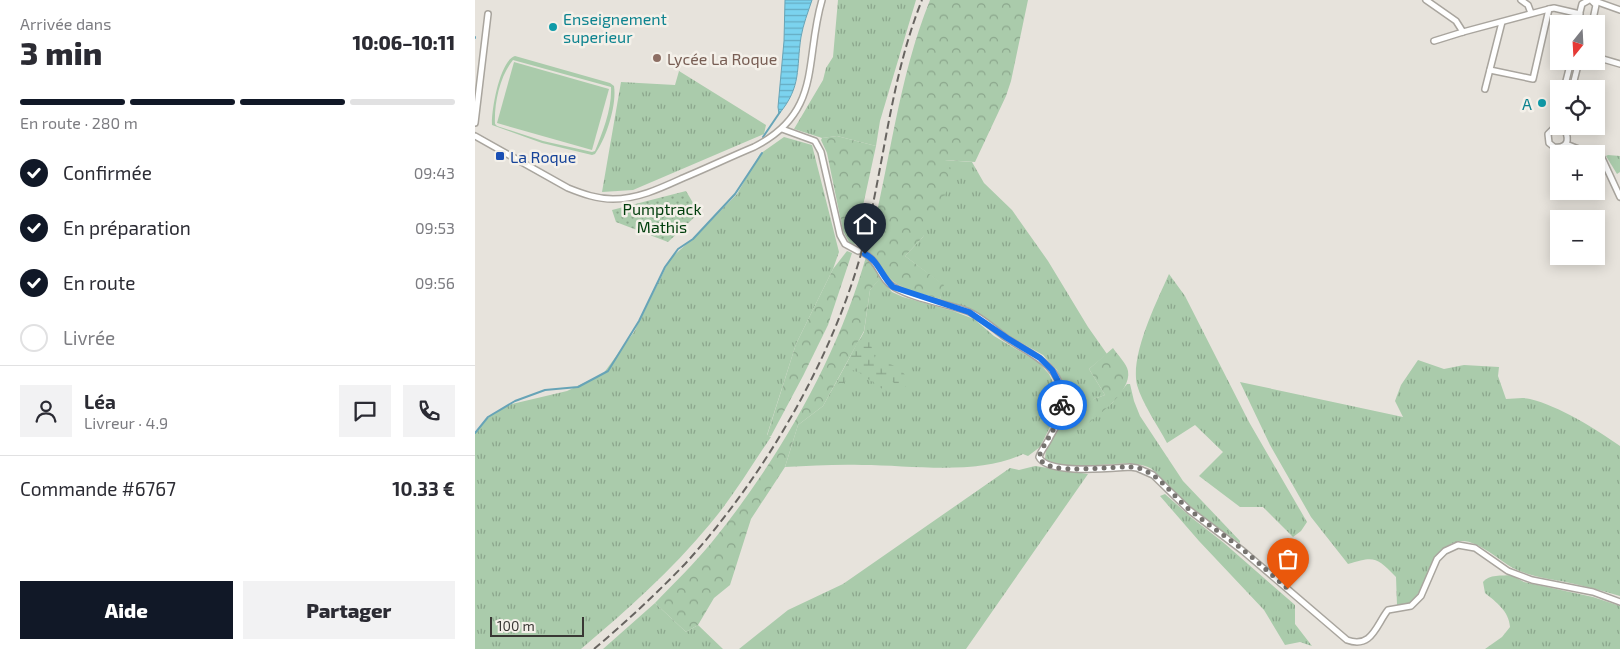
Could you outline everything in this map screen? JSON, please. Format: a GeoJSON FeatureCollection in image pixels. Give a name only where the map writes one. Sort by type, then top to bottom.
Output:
{"type":"FeatureCollection","features":[{"type":"Feature","properties":{"kind":"street"},"geometry":{"type":"LineString","coordinates":[[475,136],[568,188],[598,198],[630,198],[652,191],[754,147],[782,129],[794,115],[802,101],[808,84],[823,0]]}},
{"type":"Feature","properties":{"kind":"street"},"geometry":{"type":"LineString","coordinates":[[1426,0],[1456,21],[1463,32]]}},
{"type":"Feature","properties":{"kind":"street"},"geometry":{"type":"LineString","coordinates":[[1521,0],[1528,5],[1531,14]]}},
{"type":"Feature","properties":{"kind":"street"},"geometry":{"type":"LineString","coordinates":[[1434,41],[1554,8],[1580,14],[1582,4],[1591,0],[1620,10]]}},
{"type":"Feature","properties":{"kind":"street"},"geometry":{"type":"LineString","coordinates":[[1591,0],[1596,5],[1594,15]]}},
{"type":"Feature","properties":{"kind":"street"},"geometry":{"type":"LineString","coordinates":[[1490,70],[1533,80],[1549,9]]}},
{"type":"Feature","properties":{"kind":"street"},"geometry":{"type":"LineString","coordinates":[[475,123],[488,14]]}},
{"type":"Feature","properties":{"kind":"street"},"geometry":{"type":"LineString","coordinates":[[1485,90],[1502,22]]}},
{"type":"Feature","properties":{"kind":"street"},"geometry":{"type":"LineString","coordinates":[[1605,60],[1620,64]]}},
{"type":"Feature","properties":{"kind":"street"},"geometry":{"type":"LineString","coordinates":[[782,129],[815,140],[821,152],[840,235],[845,244],[858,251]]}},
{"type":"Feature","properties":{"kind":"street"},"geometry":{"type":"LineString","coordinates":[[1550,132],[1548,140],[1551,145],[1558,148],[1566,144],[1568,135]]}},
{"type":"Feature","properties":{"kind":"street"},"geometry":{"type":"LineString","coordinates":[[1605,165],[1620,197]]}},
{"type":"Feature","properties":{"kind":"street"},"geometry":{"type":"LineString","coordinates":[[1613,184],[1620,180]]}},
{"type":"Feature","properties":{"kind":"street"},"geometry":{"type":"LineString","coordinates":[[865,254],[872,257],[885,280],[893,287],[969,312],[1040,358],[1052,370],[1059,383],[1062,397],[1061,411],[1051,437],[1041,452],[1040,461],[1049,466],[1076,468],[1137,468],[1153,475],[1189,510],[1243,551],[1347,640],[1356,645],[1363,645],[1372,637],[1388,610],[1411,606],[1421,596],[1437,559],[1445,551],[1458,545],[1475,548],[1508,571],[1532,580],[1593,592],[1620,602]]}},
{"type":"Feature","properties":{"kind":"green space"},"geometry":{"type":"Polygon","coordinates":[[[838,0],[916,0],[880,121],[876,146],[837,136],[822,138],[794,129],[823,80],[826,68],[833,57],[838,0]]]}},
{"type":"Feature","properties":{"kind":"green space"},"geometry":{"type":"Polygon","coordinates":[[[930,0],[1028,0],[1011,81],[1006,96],[975,162],[945,160],[954,177],[923,237],[905,256],[944,285],[940,299],[903,287],[890,279],[885,273],[870,290],[864,331],[823,406],[798,425],[785,467],[751,519],[730,585],[714,598],[698,625],[686,632],[655,603],[705,550],[762,475],[806,402],[825,364],[857,286],[869,246],[902,91],[919,30],[930,0]]]}},
{"type":"Feature","properties":{"kind":"green space"},"geometry":{"type":"Polygon","coordinates":[[[515,56],[610,83],[614,86],[614,103],[610,122],[595,154],[592,155],[542,143],[492,125],[497,87],[505,66],[515,56]],[[513,60],[508,66],[501,82],[495,124],[543,141],[592,152],[595,151],[606,120],[611,87],[513,60]]]}},
{"type":"Feature","properties":{"kind":"green space"},"geometry":{"type":"Polygon","coordinates":[[[514,62],[609,89],[592,150],[497,123],[514,62]]]}},
{"type":"Feature","properties":{"kind":"green space"},"geometry":{"type":"Polygon","coordinates":[[[679,71],[766,125],[764,134],[633,190],[602,192],[621,82],[675,85],[679,71]]]}},
{"type":"Feature","properties":{"kind":"green space"},"geometry":{"type":"Polygon","coordinates":[[[837,136],[876,146],[854,247],[843,231],[827,153],[821,140],[822,138],[837,136]]]}},
{"type":"Feature","properties":{"kind":"green space"},"geometry":{"type":"Polygon","coordinates":[[[784,137],[812,145],[839,252],[833,269],[796,344],[767,435],[771,437],[726,503],[680,558],[648,590],[581,649],[475,649],[475,432],[492,414],[512,404],[567,391],[603,374],[634,332],[670,259],[737,194],[760,154],[784,137]]]}},
{"type":"Feature","properties":{"kind":"green space"},"geometry":{"type":"Polygon","coordinates":[[[1606,156],[1620,156],[1620,172],[1617,174],[1606,156]]]}},
{"type":"Feature","properties":{"kind":"green space"},"geometry":{"type":"Polygon","coordinates":[[[944,160],[972,162],[984,183],[1012,210],[1048,261],[1088,327],[1107,354],[1089,369],[1105,395],[1094,399],[1079,430],[1112,403],[1127,384],[1130,384],[1140,416],[1183,481],[1240,543],[1193,509],[1150,468],[1126,464],[1069,466],[1056,464],[1045,459],[1046,449],[1065,416],[1067,400],[1064,384],[1057,370],[1043,355],[1011,337],[974,311],[940,299],[943,285],[905,256],[923,237],[944,160]]]}},
{"type":"Feature","properties":{"kind":"green space","name":"Pumptrack Mathis"},"geometry":{"type":"Polygon","coordinates":[[[686,191],[699,213],[668,242],[616,222],[612,210],[686,191]]]}},
{"type":"Feature","properties":{"kind":"green space"},"geometry":{"type":"Polygon","coordinates":[[[847,251],[852,253],[828,325],[771,436],[767,436],[796,344],[833,269],[847,251]]]}},
{"type":"Feature","properties":{"kind":"green space"},"geometry":{"type":"Polygon","coordinates":[[[1169,274],[1185,296],[1249,422],[1307,522],[1301,531],[1293,537],[1263,507],[1240,507],[1199,476],[1223,452],[1195,425],[1167,443],[1143,399],[1137,385],[1137,359],[1146,328],[1169,274]]]}},
{"type":"Feature","properties":{"kind":"green space"},"geometry":{"type":"Polygon","coordinates":[[[880,278],[892,292],[903,297],[974,319],[994,336],[1038,362],[1049,374],[1054,384],[1057,400],[1057,413],[1040,447],[1028,456],[1023,454],[1005,461],[966,467],[843,465],[785,467],[798,425],[823,406],[864,332],[870,290],[880,278]]]}},
{"type":"Feature","properties":{"kind":"green space"},"geometry":{"type":"Polygon","coordinates":[[[863,337],[869,339],[875,358],[895,367],[904,374],[909,383],[904,388],[899,388],[889,378],[884,376],[882,380],[892,389],[891,392],[885,390],[862,374],[852,370],[843,385],[837,383],[858,341],[863,337]]]}},
{"type":"Feature","properties":{"kind":"green space"},"geometry":{"type":"Polygon","coordinates":[[[1113,348],[1127,368],[1128,379],[1124,388],[1111,404],[1079,431],[1078,411],[1094,399],[1105,395],[1089,369],[1113,348]]]}},
{"type":"Feature","properties":{"kind":"green space"},"geometry":{"type":"Polygon","coordinates":[[[1418,360],[1444,369],[1464,365],[1499,367],[1498,376],[1506,399],[1527,398],[1541,402],[1565,412],[1620,446],[1620,596],[1525,573],[1513,568],[1478,545],[1463,541],[1448,545],[1442,550],[1433,563],[1416,597],[1409,604],[1397,605],[1396,577],[1384,565],[1370,559],[1348,564],[1311,517],[1270,445],[1240,382],[1403,417],[1395,401],[1401,385],[1418,360]]]}},
{"type":"Feature","properties":{"kind":"green space"},"geometry":{"type":"Polygon","coordinates":[[[1035,466],[1088,474],[966,649],[739,649],[788,610],[843,584],[1010,468],[1019,470],[1035,466]]]}},
{"type":"Feature","properties":{"kind":"green space"},"geometry":{"type":"Polygon","coordinates":[[[1165,494],[1295,605],[1295,624],[1312,646],[1300,642],[1285,645],[1264,610],[1199,541],[1160,496],[1165,494]]]}},
{"type":"Feature","properties":{"kind":"green space"},"geometry":{"type":"Polygon","coordinates":[[[1511,575],[1524,582],[1593,597],[1620,606],[1620,649],[1485,649],[1502,637],[1510,627],[1505,612],[1485,593],[1483,582],[1492,577],[1511,575]]]}},
{"type":"Feature","properties":{"kind":"green space"},"geometry":{"type":"Polygon","coordinates":[[[655,603],[686,632],[698,625],[723,649],[603,649],[655,603]]]}},
{"type":"Feature","properties":{"kind":"water"},"geometry":{"type":"Polygon","coordinates":[[[785,0],[812,0],[802,32],[795,86],[779,114],[778,107],[784,41],[785,0]]]}},
{"type":"Feature","properties":{"kind":"waterway"},"geometry":{"type":"LineString","coordinates":[[763,137],[780,112]]}},
{"type":"Feature","properties":{"kind":"waterway"},"geometry":{"type":"LineString","coordinates":[[475,433],[488,417],[515,401],[545,390],[578,387],[608,371],[639,321],[665,267],[678,249],[693,239],[735,194],[762,153]]}},
{"type":"Feature","properties":{"kind":"railway"},"geometry":{"type":"LineString","coordinates":[[594,649],[663,586],[715,529],[769,453],[794,412],[816,369],[836,326],[865,239],[896,88],[911,29],[922,0]]}},
{"type":"Feature","properties":{"kind":"way so far"},"geometry":{"type":"LineString","coordinates":[[1062,405],[1051,437],[1039,457],[1040,461],[1049,466],[1060,467],[1092,469],[1130,467],[1153,475],[1189,510],[1218,531],[1288,589]]}},
{"type":"Feature","properties":{"kind":"place","name":"Enseignement superieur"},"geometry":{"type":"Point","coordinates":[553,27]}},
{"type":"Feature","properties":{"kind":"place","name":"Lycée La Roque"},"geometry":{"type":"Point","coordinates":[657,58]}},
{"type":"Feature","properties":{"kind":"place","name":"A"},"geometry":{"type":"Point","coordinates":[1542,103]}},
{"type":"Feature","properties":{"kind":"place","name":"La Roque"},"geometry":{"type":"Point","coordinates":[500,156]}},
{"type":"Feature","properties":{"kind":"route"},"geometry":{"type":"LineString","coordinates":[[865,254],[872,257],[885,280],[893,287],[969,312],[1040,358],[1052,370],[1059,383],[1062,405]]}}]}
